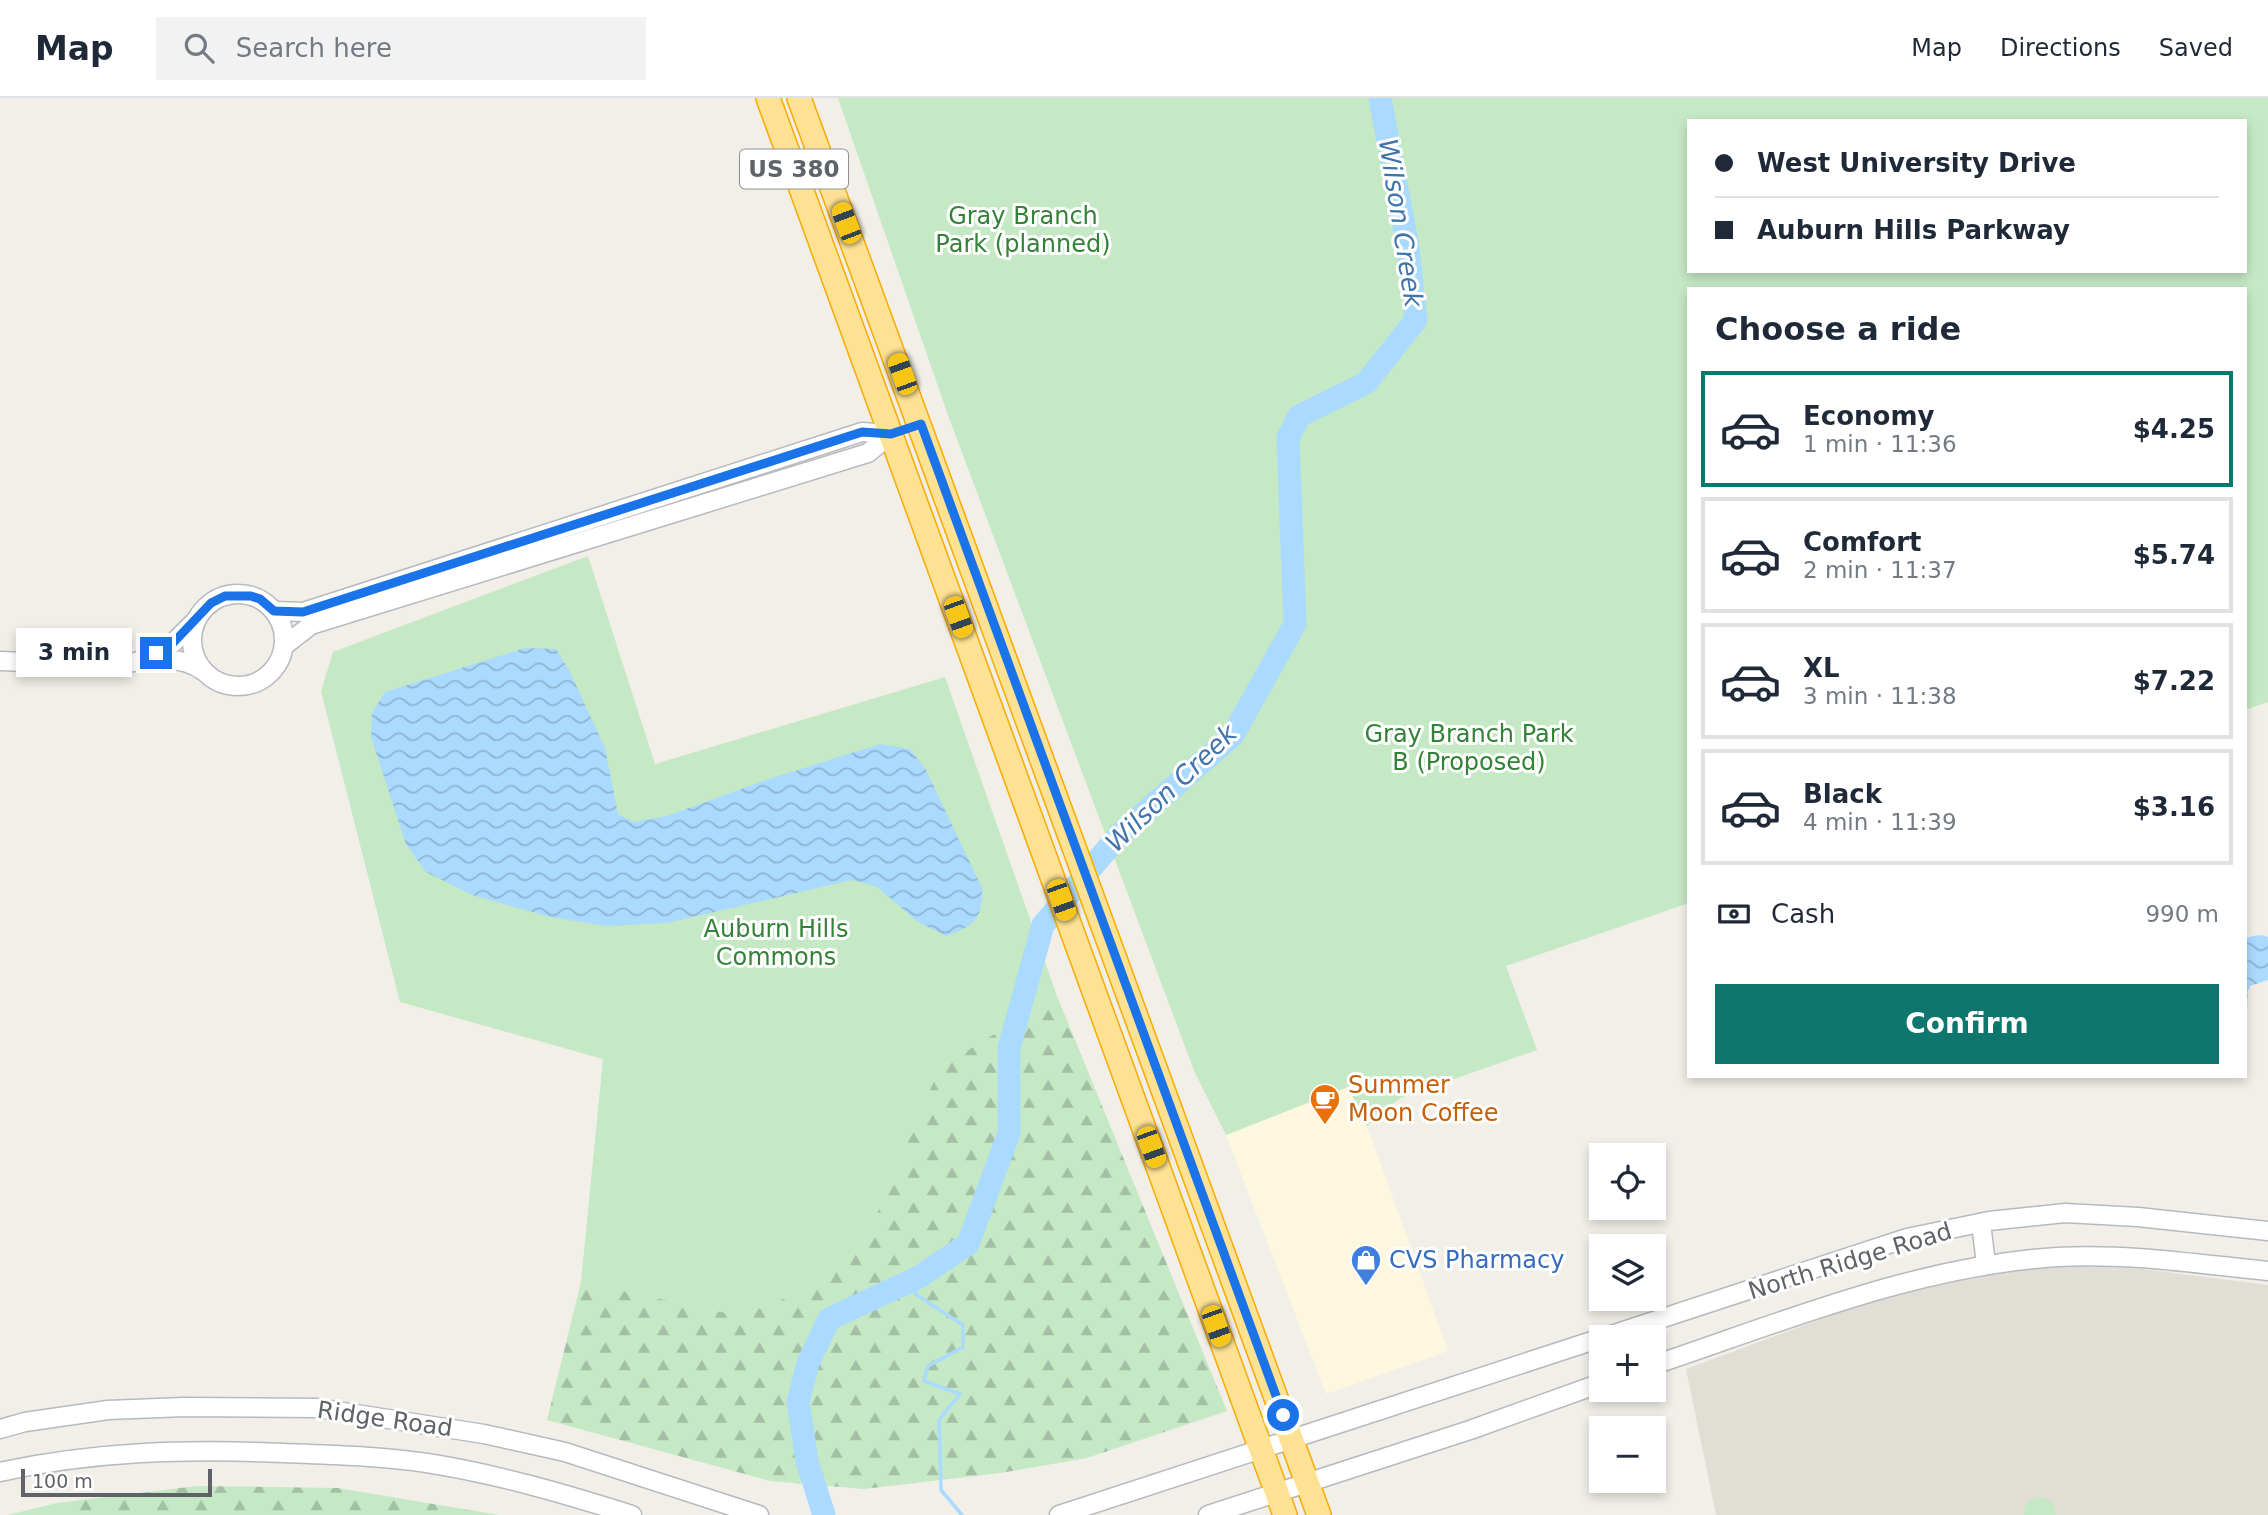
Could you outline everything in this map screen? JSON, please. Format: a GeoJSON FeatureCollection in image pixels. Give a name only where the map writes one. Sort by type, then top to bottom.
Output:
{"type":"FeatureCollection","features":[{"type":"Feature","properties":{"kind":"highway","name":"US 380"},"geometry":{"type":"LineString","coordinates":[[768,98],[1281,1504]]}},
{"type":"Feature","properties":{"kind":"highway","name":"US 380"},"geometry":{"type":"LineString","coordinates":[[799,98],[1110,939],[1319,1515]]}},
{"type":"Feature","properties":{"kind":"highway"},"geometry":{"type":"LineString","coordinates":[[891,434],[921,424]]}},
{"type":"Feature","properties":{"kind":"street"},"geometry":{"type":"LineString","coordinates":[[274,611],[303,612],[862,432],[891,434]]}},
{"type":"Feature","properties":{"kind":"street"},"geometry":{"type":"LineString","coordinates":[[284,646],[311,625],[868,453],[891,434]]}},
{"type":"Feature","properties":{"kind":"street"},"geometry":{"type":"LineString","coordinates":[[0,661],[99,666],[133,661],[184,660],[217,681],[242,687],[255,683],[273,671],[284,646],[282,627],[274,611],[260,599],[233,594],[211,603],[173,643],[156,653],[133,661]]}},
{"type":"Feature","properties":{"kind":"street"},"geometry":{"type":"LineString","coordinates":[[196,620],[192,635],[193,651],[206,674]]}},
{"type":"Feature","properties":{"kind":"street","name":"North Ridge Road"},"geometry":{"type":"LineString","coordinates":[[1645,1325],[1907,1238],[1981,1223],[2065,1213],[2138,1217],[2268,1231]]}},
{"type":"Feature","properties":{"kind":"street"},"geometry":{"type":"LineString","coordinates":[[1981,1223],[1986,1264]]}},
{"type":"Feature","properties":{"kind":"street","name":"North Ridge Road"},"geometry":{"type":"LineString","coordinates":[[1666,1361],[1938,1273],[1986,1264],[2058,1257],[2117,1257],[2268,1271]]}},
{"type":"Feature","properties":{"kind":"street","name":"North Ridge Road"},"geometry":{"type":"LineString","coordinates":[[1261,1450],[1589,1343]]}},
{"type":"Feature","properties":{"kind":"street"},"geometry":{"type":"LineString","coordinates":[[1208,1515],[1281,1504],[1307,1483],[1470,1430],[1589,1387]]}},
{"type":"Feature","properties":{"kind":"street","name":"Ridge Road"},"geometry":{"type":"LineString","coordinates":[[0,1429],[24,1422],[108,1410],[184,1407],[318,1408],[461,1430],[565,1452],[760,1515]]}},
{"type":"Feature","properties":{"kind":"street"},"geometry":{"type":"LineString","coordinates":[[1059,1515],[1261,1450]]}},
{"type":"Feature","properties":{"kind":"street","name":"Ridge Road"},"geometry":{"type":"LineString","coordinates":[[0,1472],[47,1462],[112,1454],[193,1451],[353,1455],[428,1464],[522,1483],[632,1515]]}},
{"type":"Feature","properties":{"kind":"shaded area"},"geometry":{"type":"Polygon","coordinates":[[[1348,1087],[1367,1126],[1448,1351],[1326,1394],[1226,1135],[1348,1087]]]}},
{"type":"Feature","properties":{"kind":"shaded area"},"geometry":{"type":"Polygon","coordinates":[[[2063,1264],[2142,1269],[2268,1285],[2268,1515],[1716,1515],[1686,1369],[1867,1302],[1943,1280],[2013,1267],[2063,1264]]]}},
{"type":"Feature","properties":{"kind":"green space"},"geometry":{"type":"Polygon","coordinates":[[[838,98],[2268,98],[2268,702],[2247,709],[2247,287],[1687,287],[1687,904],[1506,966],[1537,1050],[1400,1098],[1367,1126],[1348,1087],[1226,1135],[1195,1073],[949,418],[838,98]]]}},
{"type":"Feature","properties":{"kind":"green space","name":"Auburn Hills Commons"},"geometry":{"type":"Polygon","coordinates":[[[588,556],[655,764],[945,677],[1057,996],[940,1067],[863,1246],[810,1288],[740,1316],[581,1282],[603,1059],[400,1002],[321,691],[333,652],[588,556]]]}},
{"type":"Feature","properties":{"kind":"green space"},"geometry":{"type":"Polygon","coordinates":[[[1057,996],[1227,1411],[1087,1458],[1000,1473],[864,1489],[770,1481],[547,1420],[581,1282],[740,1316],[810,1288],[863,1246],[940,1067],[1057,996]]]}},
{"type":"Feature","properties":{"kind":"green space"},"geometry":{"type":"Polygon","coordinates":[[[197,1486],[338,1488],[499,1515],[61,1515],[57,1503],[197,1486]]]}},
{"type":"Feature","properties":{"kind":"green space"},"geometry":{"type":"Polygon","coordinates":[[[2040,1497],[2051,1503],[2056,1515],[2024,1515],[2028,1503],[2040,1497]]]}},
{"type":"Feature","properties":{"kind":"green space"},"geometry":{"type":"Polygon","coordinates":[[[57,1503],[61,1515],[8,1515],[57,1503]]]}},
{"type":"Feature","properties":{"kind":"water"},"geometry":{"type":"Polygon","coordinates":[[[525,648],[556,649],[569,670],[605,748],[618,814],[633,822],[667,816],[763,781],[880,744],[910,749],[926,770],[982,888],[978,915],[970,925],[946,936],[918,922],[877,887],[852,880],[667,923],[606,926],[550,917],[472,895],[426,872],[406,844],[371,737],[372,713],[385,692],[525,648]]]}},
{"type":"Feature","properties":{"kind":"water"},"geometry":{"type":"Polygon","coordinates":[[[2268,937],[2268,980],[2250,986],[2247,1011],[2247,938],[2268,937]]]}},
{"type":"Feature","properties":{"kind":"waterway","name":"Wilson Creek"},"geometry":{"type":"LineString","coordinates":[[824,1515],[807,1461],[798,1402],[808,1363],[829,1319],[919,1277],[968,1244],[1009,1133],[1009,1048],[1043,925],[1119,835],[1233,735],[1295,624],[1288,438],[1299,416],[1366,383],[1416,320],[1408,248],[1380,98]]}},
{"type":"Feature","properties":{"kind":"waterway"},"geometry":{"type":"LineString","coordinates":[[919,1277],[915,1294],[963,1325],[963,1347],[928,1366],[924,1381],[960,1394],[939,1420],[941,1490],[962,1515]]}},
{"type":"Feature","properties":{"kind":"place","name":"Summer Moon Coffee"},"geometry":{"type":"Point","coordinates":[1325,1126]}},
{"type":"Feature","properties":{"kind":"place","name":"CVS Pharmacy"},"geometry":{"type":"Point","coordinates":[1366,1287]}},
{"type":"Feature","properties":{"kind":"route"},"geometry":{"type":"LineString","coordinates":[[156,653],[173,643],[211,603],[225,596],[242,594],[260,599],[274,611],[303,612],[862,432],[891,434],[921,424],[1283,1415]]}},
{"type":"Feature","properties":{"kind":"park label","name":"Gray Branch Park (planned)"},"geometry":{"type":"Point","coordinates":[1023,230]}},
{"type":"Feature","properties":{"kind":"park label","name":"Gray Branch Park B (Proposed)"},"geometry":{"type":"Point","coordinates":[1469,748]}}]}
